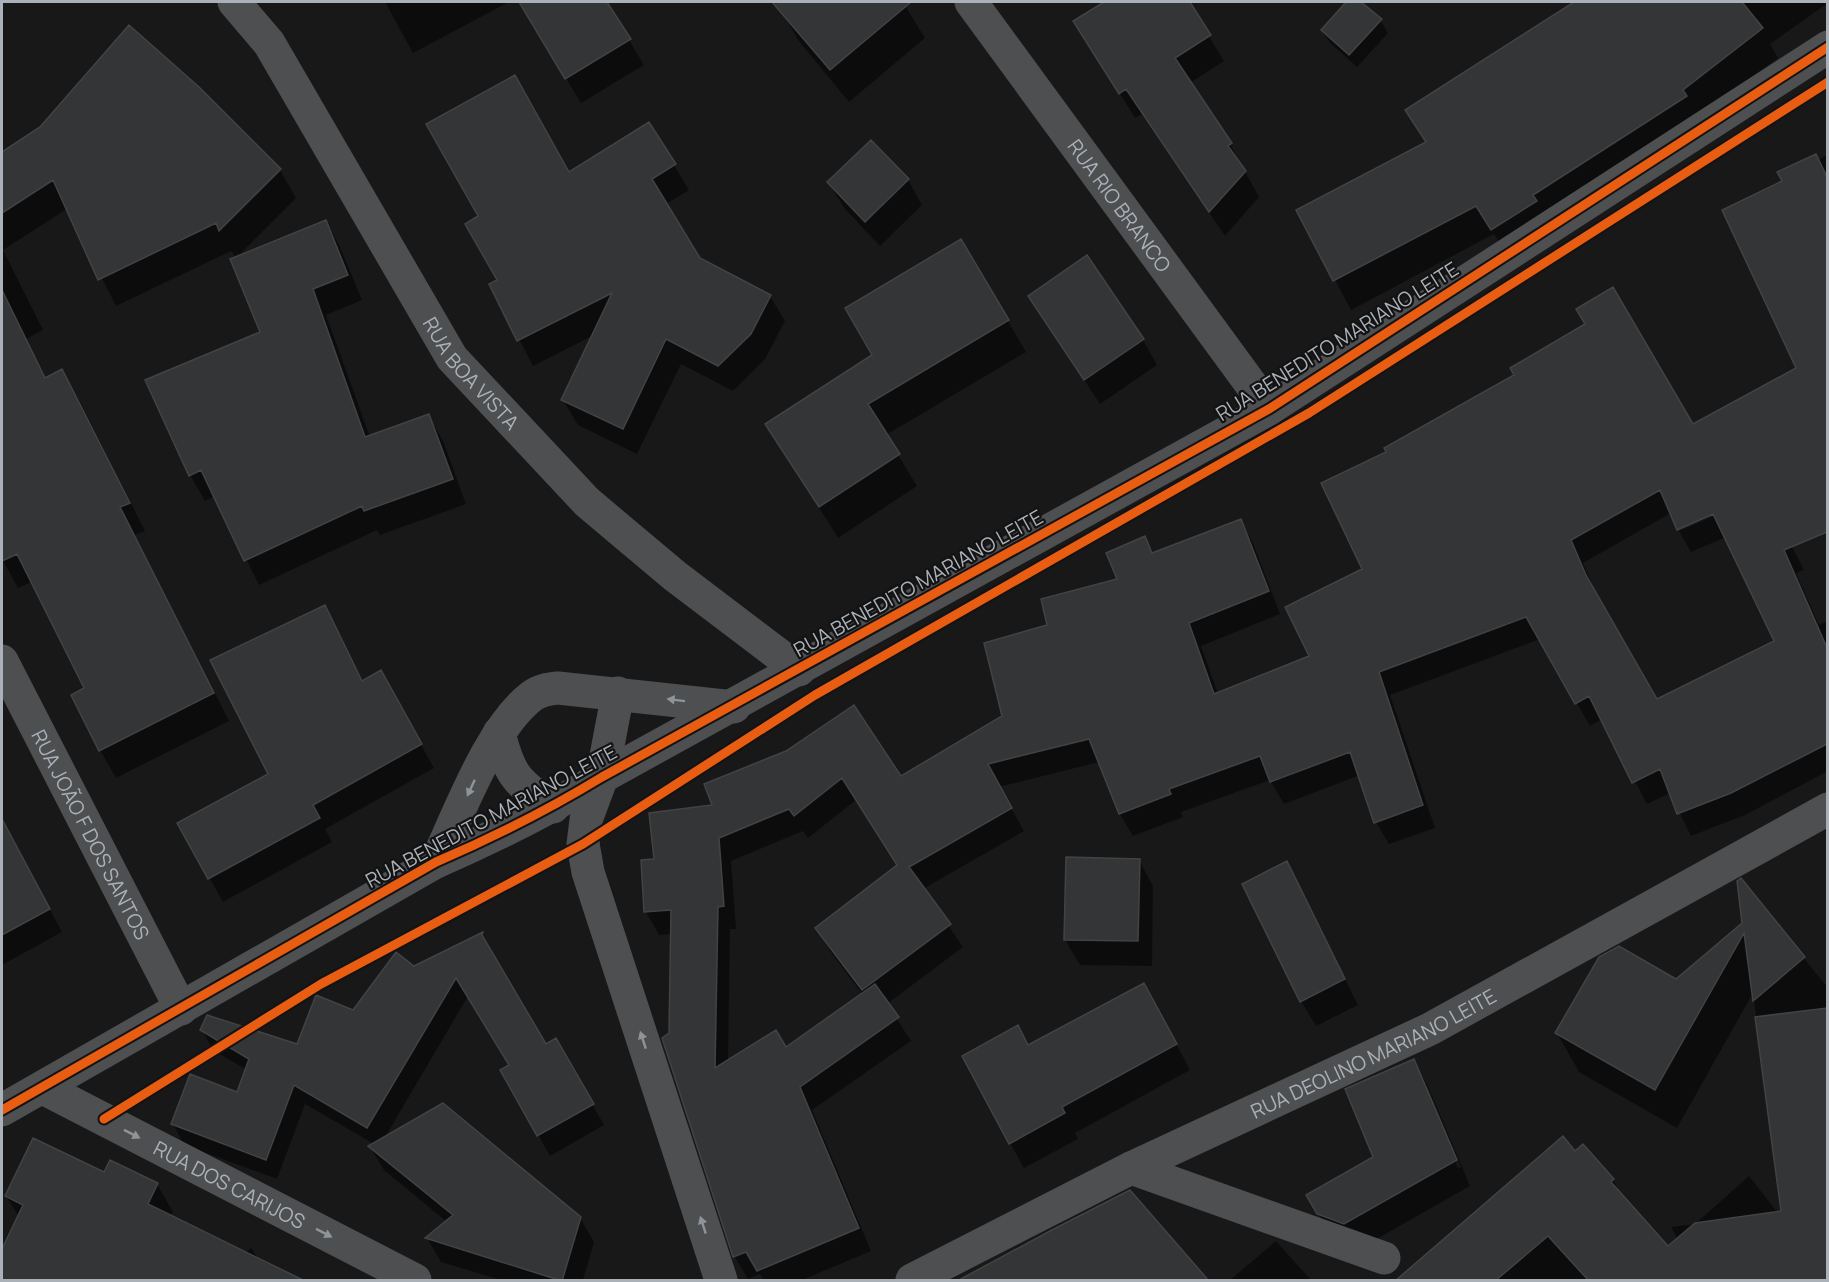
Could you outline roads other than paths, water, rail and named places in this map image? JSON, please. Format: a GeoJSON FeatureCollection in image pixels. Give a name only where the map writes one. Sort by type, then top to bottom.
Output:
{"type":"FeatureCollection","features":[{"type":"Feature","properties":{"kind":"street","name":"RUA BOA VISTA"},"geometry":{"type":"LineString","coordinates":[[234,2],[269,42],[452,358],[587,502],[675,576],[799,670]]}},
{"type":"Feature","properties":{"kind":"street","name":"RUA RIO BRANCO"},"geometry":{"type":"LineString","coordinates":[[971,2],[1269,409]]}},
{"type":"Feature","properties":{"kind":"street","name":"RUA BENEDITO MARIANO LEITE"},"geometry":{"type":"LineString","coordinates":[[2,1110],[436,862],[500,835],[553,807],[602,777],[734,707],[1269,409],[1827,47]]}},
{"type":"Feature","properties":{"kind":"street","name":"RUA JOÃO F DOS SANTOS"},"geometry":{"type":"LineString","coordinates":[[2,661],[181,1009]]}},
{"type":"Feature","properties":{"kind":"street","name":"RUA BENEDITO MARIANO LEITE"},"geometry":{"type":"LineString","coordinates":[[436,862],[500,733],[531,697],[542,690],[558,688],[618,693],[734,707]]}},
{"type":"Feature","properties":{"kind":"street"},"geometry":{"type":"LineString","coordinates":[[618,693],[602,777],[586,820],[583,844],[588,872],[721,1281]]}},
{"type":"Feature","properties":{"kind":"street"},"geometry":{"type":"LineString","coordinates":[[500,733],[507,765],[521,785],[553,807]]}},
{"type":"Feature","properties":{"kind":"street","name":"RUA DEOLINO MARIANO LEITE"},"geometry":{"type":"LineString","coordinates":[[912,1281],[1131,1168],[1430,1029],[1827,808]]}},
{"type":"Feature","properties":{"kind":"street","name":"RUA DOS CARIJOS"},"geometry":{"type":"LineString","coordinates":[[43,1088],[415,1281]]}},
{"type":"Feature","properties":{"kind":"street"},"geometry":{"type":"LineString","coordinates":[[1131,1168],[1384,1258]]}}]}
